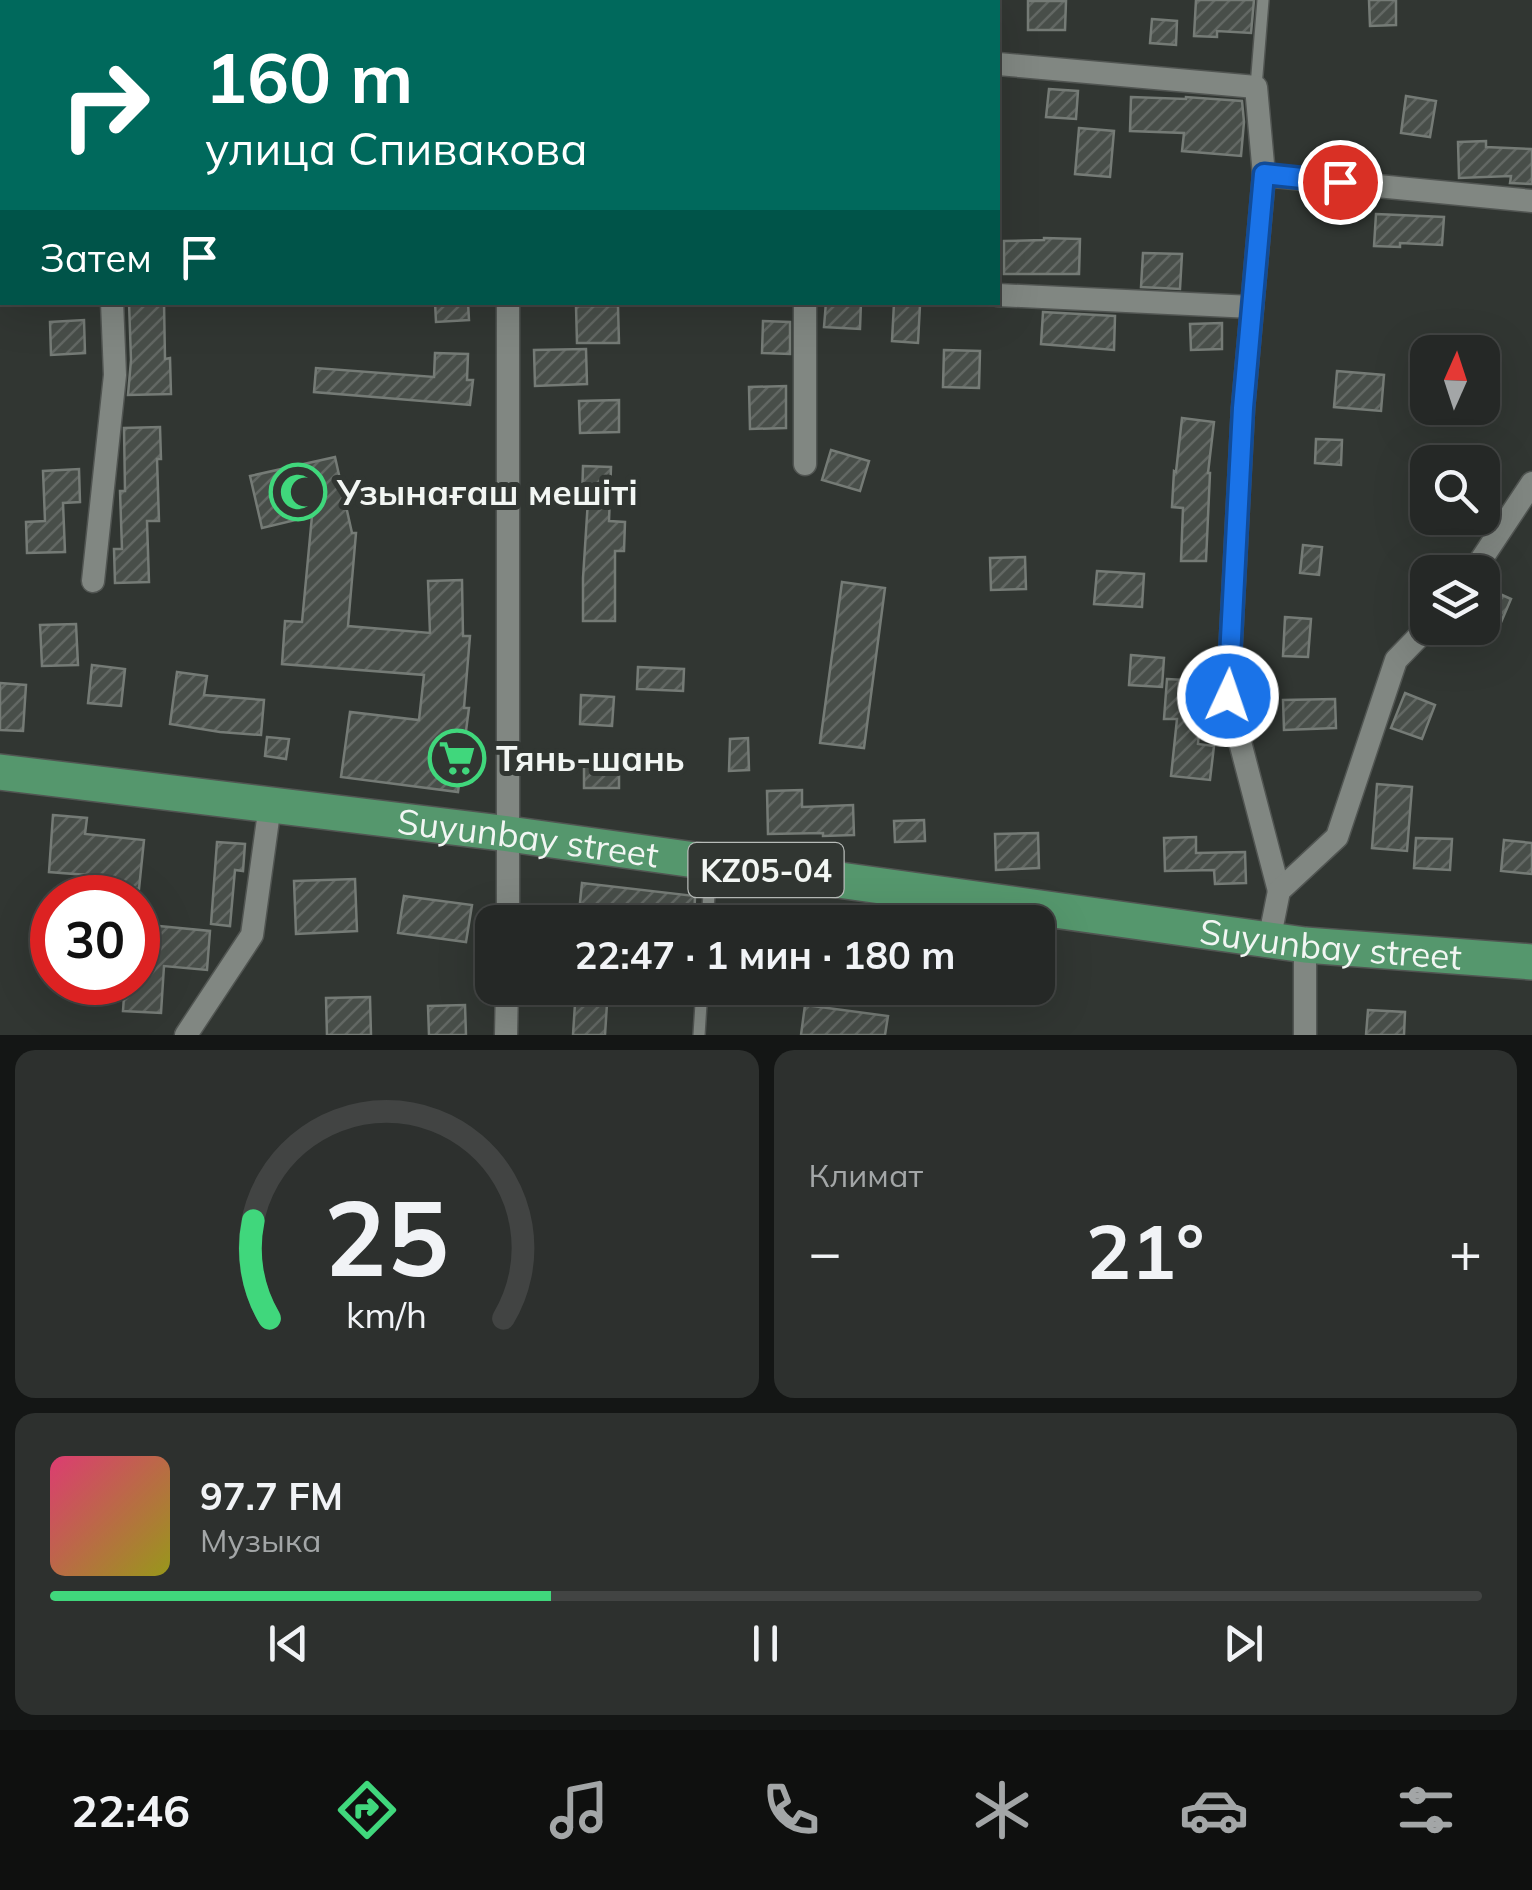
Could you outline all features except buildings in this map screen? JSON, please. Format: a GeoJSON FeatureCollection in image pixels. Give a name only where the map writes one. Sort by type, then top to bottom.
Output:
{"type":"FeatureCollection","features":[{"type":"Feature","properties":{"kind":"main road","name":"Suyunbay street"},"geometry":{"type":"LineString","coordinates":[[0,772],[509,834],[1305,945],[1532,962]]}},
{"type":"Feature","properties":{"kind":"street"},"geometry":{"type":"LineString","coordinates":[[1000,64],[1256,87],[1264,174],[1243,408],[1228,696],[1279,891],[1269,940]]}},
{"type":"Feature","properties":{"kind":"street"},"geometry":{"type":"LineString","coordinates":[[1264,174],[1532,201]]}},
{"type":"Feature","properties":{"kind":"street"},"geometry":{"type":"LineString","coordinates":[[1000,296],[1252,307]]}},
{"type":"Feature","properties":{"kind":"street"},"geometry":{"type":"LineString","coordinates":[[93,581],[114,374],[112,305]]}},
{"type":"Feature","properties":{"kind":"street"},"geometry":{"type":"LineString","coordinates":[[508,305],[508,905]]}},
{"type":"Feature","properties":{"kind":"street"},"geometry":{"type":"LineString","coordinates":[[805,305],[805,464]]}},
{"type":"Feature","properties":{"kind":"street"},"geometry":{"type":"LineString","coordinates":[[1484,555],[1532,483]]}},
{"type":"Feature","properties":{"kind":"street"},"geometry":{"type":"LineString","coordinates":[[1279,891],[1337,837],[1396,660],[1410,645]]}},
{"type":"Feature","properties":{"kind":"street"},"geometry":{"type":"LineString","coordinates":[[186,1035],[252,936],[270,805]]}},
{"type":"Feature","properties":{"kind":"street"},"geometry":{"type":"LineString","coordinates":[[1305,945],[1305,1035]]}},
{"type":"Feature","properties":{"kind":"street"},"geometry":{"type":"LineString","coordinates":[[506,1035],[507,1005]]}},
{"type":"Feature","properties":{"kind":"lane"},"geometry":{"type":"LineString","coordinates":[[1256,87],[1263,0]]}},
{"type":"Feature","properties":{"kind":"lane"},"geometry":{"type":"LineString","coordinates":[[708,905],[711,862]]}},
{"type":"Feature","properties":{"kind":"lane"},"geometry":{"type":"LineString","coordinates":[[700,1035],[701,1005]]}},
{"type":"Feature","properties":{"kind":"place","name":"Узынағаш мешіті"},"geometry":{"type":"Point","coordinates":[298,492]}},
{"type":"Feature","properties":{"kind":"place","name":"Тянь-шань"},"geometry":{"type":"Point","coordinates":[457,758]}},
{"type":"Feature","properties":{"kind":"route"},"geometry":{"type":"LineString","coordinates":[[1228,696],[1243,408],[1264,174],[1340,182]]}}]}
